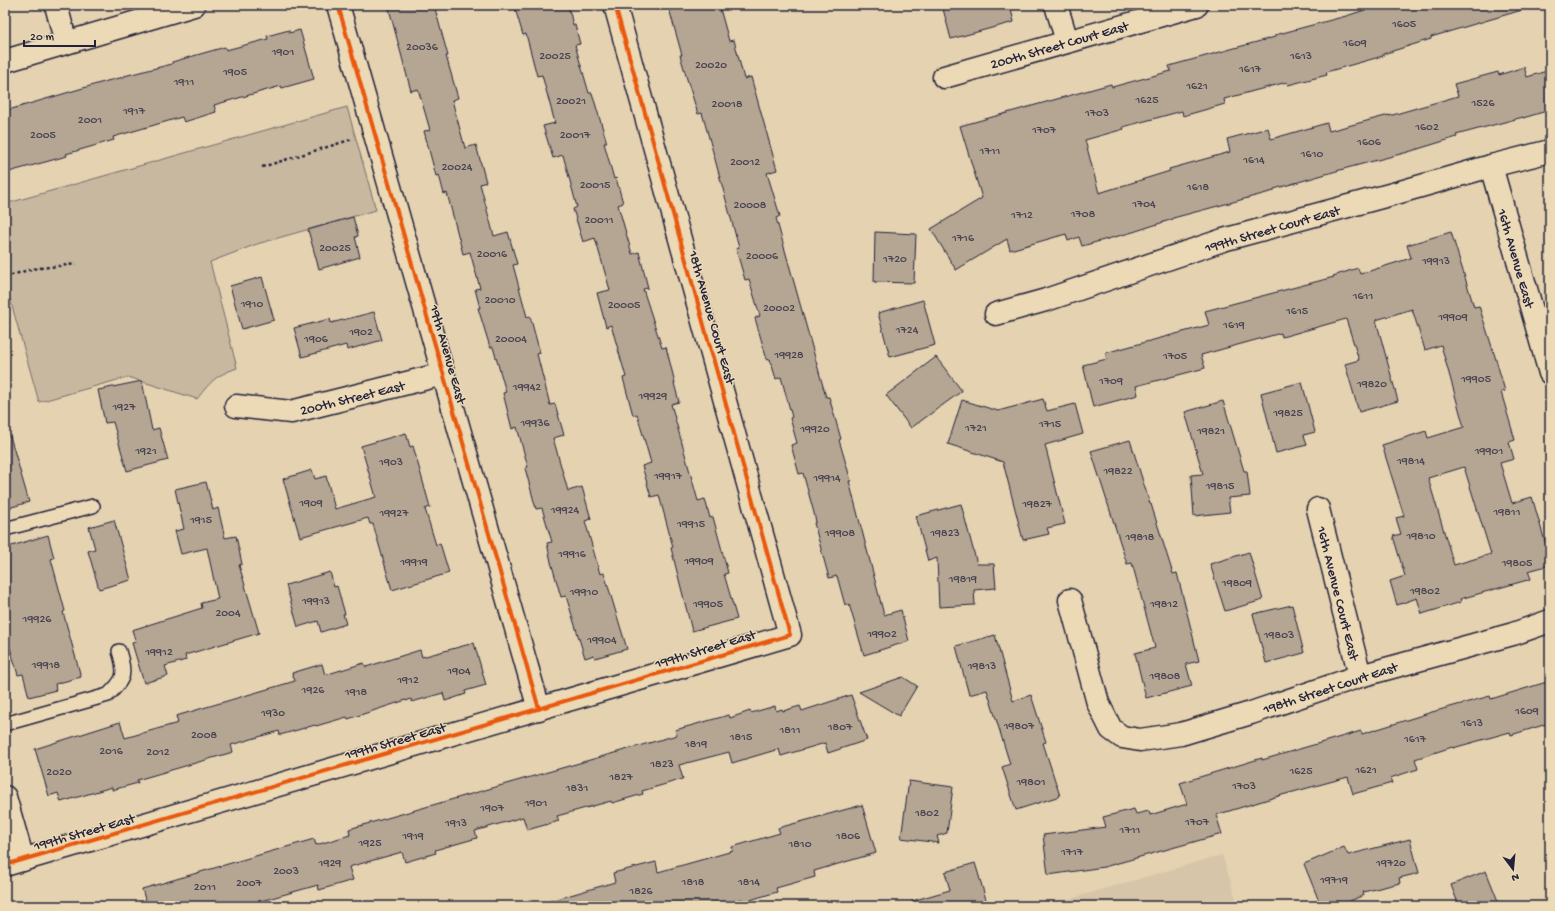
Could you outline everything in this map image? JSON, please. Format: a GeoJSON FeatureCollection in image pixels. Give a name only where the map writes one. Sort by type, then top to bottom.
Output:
{"type":"FeatureCollection","features":[{"type":"Feature","properties":{"kind":"street"},"geometry":{"type":"LineString","coordinates":[[56,5],[66,43]]}},
{"type":"Feature","properties":{"kind":"street"},"geometry":{"type":"LineString","coordinates":[[5,61],[194,5]]}},
{"type":"Feature","properties":{"kind":"street","name":"19th Avenue East"},"geometry":{"type":"LineString","coordinates":[[338,5],[540,709]]}},
{"type":"Feature","properties":{"kind":"street","name":"18th Avenue Court East"},"geometry":{"type":"LineString","coordinates":[[615,5],[790,635]]}},
{"type":"Feature","properties":{"kind":"street"},"geometry":{"type":"LineString","coordinates":[[1056,5],[1067,41]]}},
{"type":"Feature","properties":{"kind":"street","name":"200th Street Court East"},"geometry":{"type":"LineString","coordinates":[[944,77],[1197,5]]}},
{"type":"Feature","properties":{"kind":"street","name":"199th Street Court East"},"geometry":{"type":"LineString","coordinates":[[996,314],[1046,300],[1223,240],[1550,151]]}},
{"type":"Feature","properties":{"kind":"street","name":"16th Avenue East"},"geometry":{"type":"LineString","coordinates":[[1491,166],[1550,373]]}},
{"type":"Feature","properties":{"kind":"street","name":"200th Street East"},"geometry":{"type":"LineString","coordinates":[[236,406],[291,412],[443,374]]}},
{"type":"Feature","properties":{"kind":"street","name":"16th Avenue Court East"},"geometry":{"type":"LineString","coordinates":[[1318,509],[1360,676]]}},
{"type":"Feature","properties":{"kind":"street","name":"198th Street Court East"},"geometry":{"type":"LineString","coordinates":[[1070,600],[1098,704],[1111,729],[1122,737],[1140,740],[1181,734],[1251,713],[1360,676],[1513,634],[1550,621]]}},
{"type":"Feature","properties":{"kind":"street","name":"199th Street East"},"geometry":{"type":"LineString","coordinates":[[14,863],[790,635]]}},
{"type":"Feature","properties":{"kind":"street"},"geometry":{"type":"LineString","coordinates":[[5,797],[14,863]]}},
{"type":"Feature","properties":{"kind":"lane"},"geometry":{"type":"LineString","coordinates":[[5,530],[93,506]]}},
{"type":"Feature","properties":{"kind":"lane"},"geometry":{"type":"LineString","coordinates":[[5,724],[108,695],[118,685],[124,669],[119,651]]}},
{"type":"Feature","properties":{"kind":"path"},"geometry":{"type":"LineString","coordinates":[[262,167],[374,133]]}},
{"type":"Feature","properties":{"kind":"path"},"geometry":{"type":"LineString","coordinates":[[5,277],[32,269],[76,264]]}},
{"type":"Feature","properties":{"kind":"shaded area"},"geometry":{"type":"Polygon","coordinates":[[[347,107],[376,210],[257,244],[210,262],[237,368],[214,380],[197,399],[128,377],[39,402],[10,299],[5,300],[5,204],[347,107]]]}},
{"type":"Feature","properties":{"kind":"shaded area"},"geometry":{"type":"Polygon","coordinates":[[[1222,855],[1238,906],[1045,906],[1222,855]]]}},
{"type":"Feature","properties":{"kind":"building"},"geometry":{"type":"Polygon","coordinates":[[[388,5],[434,5],[458,98],[452,100],[465,148],[476,145],[486,182],[480,184],[494,236],[508,232],[517,264],[513,265],[527,317],[530,316],[540,353],[537,354],[550,405],[555,404],[564,435],[553,438],[568,491],[582,487],[591,519],[585,521],[600,574],[604,573],[627,649],[595,658],[594,655],[585,658],[566,596],[561,597],[547,543],[552,542],[542,508],[536,509],[525,468],[528,467],[517,427],[512,429],[503,393],[506,392],[493,347],[490,347],[478,308],[480,308],[475,289],[480,288],[470,252],[463,254],[447,193],[444,194],[439,175],[436,176],[424,131],[430,130],[418,89],[411,91],[388,5]]]}},
{"type":"Feature","properties":{"kind":"building"},"geometry":{"type":"Polygon","coordinates":[[[514,5],[568,5],[580,44],[575,45],[589,93],[592,93],[607,143],[604,143],[614,179],[616,178],[623,203],[618,205],[632,254],[639,252],[648,288],[643,289],[662,348],[666,347],[679,402],[671,404],[698,501],[705,499],[710,518],[713,517],[728,573],[724,574],[737,619],[692,631],[671,548],[673,547],[659,495],[651,497],[642,466],[651,463],[637,414],[633,415],[623,378],[626,377],[611,325],[606,327],[597,293],[610,290],[595,238],[583,242],[573,209],[577,207],[563,155],[553,158],[543,126],[555,123],[542,75],[537,76],[526,34],[523,35],[514,5]]]}},
{"type":"Feature","properties":{"kind":"building"},"geometry":{"type":"Polygon","coordinates":[[[668,5],[719,5],[729,41],[734,40],[744,79],[751,77],[777,170],[767,173],[780,216],[776,218],[826,397],[829,397],[841,439],[839,440],[851,481],[849,481],[884,615],[901,610],[909,641],[864,655],[849,604],[845,605],[837,576],[829,578],[814,523],[816,522],[803,473],[799,474],[791,445],[797,443],[790,418],[792,417],[781,377],[776,379],[770,359],[767,360],[755,318],[760,316],[749,279],[745,280],[736,249],[739,248],[713,152],[702,113],[698,114],[687,79],[668,5]]]}},
{"type":"Feature","properties":{"kind":"building"},"geometry":{"type":"Polygon","coordinates":[[[942,5],[1010,5],[1014,22],[951,39],[942,5]]]}},
{"type":"Feature","properties":{"kind":"building"},"geometry":{"type":"Polygon","coordinates":[[[1381,5],[1521,5],[1522,10],[1431,37],[1431,39],[1383,54],[1383,56],[1326,72],[1327,75],[1288,85],[1287,82],[1224,99],[1225,104],[1183,116],[1182,111],[1123,127],[1124,129],[1085,140],[1099,193],[1170,171],[1169,169],[1230,152],[1227,139],[1268,128],[1271,139],[1327,123],[1329,131],[1389,116],[1458,96],[1454,84],[1498,72],[1499,75],[1524,67],[1527,77],[1550,70],[1550,110],[1456,135],[1457,137],[1408,152],[1274,189],[1274,191],[1173,218],[1133,232],[1082,246],[1079,237],[1068,241],[1066,234],[1010,250],[1007,239],[956,270],[931,229],[982,198],[960,126],[1111,84],[1112,87],[1171,71],[1169,66],[1275,37],[1275,35],[1381,5]]]}},
{"type":"Feature","properties":{"kind":"building"},"geometry":{"type":"Polygon","coordinates":[[[289,30],[289,33],[300,30],[314,79],[282,88],[281,86],[214,105],[216,112],[184,122],[182,117],[113,137],[114,140],[66,154],[67,156],[5,173],[5,111],[124,76],[172,64],[172,62],[225,47],[226,50],[268,39],[267,36],[289,30]]]}},
{"type":"Feature","properties":{"kind":"building"},"geometry":{"type":"Polygon","coordinates":[[[353,217],[358,236],[355,237],[360,257],[319,269],[308,230],[353,217]]]}},
{"type":"Feature","properties":{"kind":"building"},"geometry":{"type":"Polygon","coordinates":[[[875,232],[916,234],[914,283],[874,282],[875,232]]]}},
{"type":"Feature","properties":{"kind":"building"},"geometry":{"type":"Polygon","coordinates":[[[1451,232],[1474,307],[1479,306],[1505,391],[1501,392],[1515,440],[1509,442],[1514,459],[1500,463],[1512,503],[1532,497],[1550,559],[1550,565],[1528,571],[1531,579],[1460,599],[1461,602],[1422,614],[1417,598],[1397,605],[1390,581],[1405,576],[1393,536],[1401,534],[1396,518],[1404,516],[1382,445],[1426,431],[1428,438],[1464,427],[1441,345],[1425,350],[1412,309],[1376,320],[1398,401],[1359,412],[1345,364],[1359,360],[1346,319],[1282,337],[1281,333],[1201,355],[1205,368],[1136,386],[1138,395],[1093,407],[1083,365],[1107,359],[1105,353],[1209,325],[1205,311],[1334,277],[1333,276],[1358,268],[1360,274],[1411,258],[1407,245],[1451,232]],[[1464,467],[1428,478],[1454,565],[1491,554],[1464,467]]]}},
{"type":"Feature","properties":{"kind":"building"},"geometry":{"type":"Polygon","coordinates":[[[262,277],[274,320],[242,329],[230,286],[262,277]]]}},
{"type":"Feature","properties":{"kind":"building"},"geometry":{"type":"Polygon","coordinates":[[[923,300],[935,345],[890,357],[878,313],[923,300]]]}},
{"type":"Feature","properties":{"kind":"building"},"geometry":{"type":"Polygon","coordinates":[[[374,312],[382,340],[347,350],[346,345],[302,357],[294,328],[330,319],[331,323],[374,312]]]}},
{"type":"Feature","properties":{"kind":"building"},"geometry":{"type":"Polygon","coordinates":[[[936,357],[962,391],[911,428],[886,395],[936,357]]]}},
{"type":"Feature","properties":{"kind":"building"},"geometry":{"type":"Polygon","coordinates":[[[142,381],[152,430],[159,428],[168,460],[127,471],[113,422],[105,423],[98,390],[142,381]]]}},
{"type":"Feature","properties":{"kind":"building"},"geometry":{"type":"Polygon","coordinates":[[[1302,382],[1315,432],[1304,435],[1307,445],[1276,453],[1261,393],[1302,382]]]}},
{"type":"Feature","properties":{"kind":"building"},"geometry":{"type":"Polygon","coordinates":[[[1043,399],[1047,411],[1075,404],[1083,434],[1045,445],[1065,524],[1047,528],[1049,534],[1023,540],[1003,462],[948,444],[962,400],[998,411],[1043,399]]]}},
{"type":"Feature","properties":{"kind":"building"},"geometry":{"type":"Polygon","coordinates":[[[1223,401],[1244,471],[1247,471],[1250,496],[1228,498],[1230,512],[1194,516],[1191,475],[1203,474],[1185,412],[1223,401]]]}},
{"type":"Feature","properties":{"kind":"building"},"geometry":{"type":"Polygon","coordinates":[[[406,433],[410,447],[413,446],[430,507],[425,509],[436,545],[440,543],[449,573],[392,590],[373,524],[370,524],[368,518],[300,537],[283,479],[312,470],[315,479],[326,476],[335,509],[376,497],[361,446],[406,433]]]}},
{"type":"Feature","properties":{"kind":"building"},"geometry":{"type":"Polygon","coordinates":[[[5,436],[10,436],[29,502],[5,509],[5,436]]]}},
{"type":"Feature","properties":{"kind":"building"},"geometry":{"type":"Polygon","coordinates":[[[1130,440],[1173,574],[1177,573],[1199,661],[1186,664],[1192,686],[1146,698],[1135,653],[1155,648],[1132,563],[1127,564],[1091,451],[1130,440]]]}},
{"type":"Feature","properties":{"kind":"building"},"geometry":{"type":"Polygon","coordinates":[[[206,482],[213,510],[218,508],[225,538],[236,536],[242,564],[239,565],[259,633],[185,655],[186,660],[165,666],[168,676],[144,683],[132,643],[136,642],[132,630],[202,608],[201,603],[218,599],[207,548],[181,554],[175,531],[184,529],[175,489],[206,482]]]}},
{"type":"Feature","properties":{"kind":"building"},"geometry":{"type":"Polygon","coordinates":[[[961,504],[977,564],[994,564],[996,588],[974,590],[975,605],[939,607],[937,558],[928,561],[916,516],[961,504]]]}},
{"type":"Feature","properties":{"kind":"building"},"geometry":{"type":"Polygon","coordinates":[[[114,520],[131,580],[99,589],[88,551],[95,549],[89,527],[114,520]]]}},
{"type":"Feature","properties":{"kind":"building"},"geometry":{"type":"Polygon","coordinates":[[[48,535],[54,558],[51,559],[65,611],[63,612],[81,677],[55,684],[56,690],[29,697],[23,674],[18,675],[5,631],[5,548],[48,535]]]}},
{"type":"Feature","properties":{"kind":"building"},"geometry":{"type":"Polygon","coordinates":[[[1249,552],[1263,600],[1225,611],[1210,564],[1249,552]]]}},
{"type":"Feature","properties":{"kind":"building"},"geometry":{"type":"Polygon","coordinates":[[[330,572],[334,587],[337,586],[345,614],[343,614],[346,624],[321,632],[318,621],[298,627],[286,585],[330,572]]]}},
{"type":"Feature","properties":{"kind":"building"},"geometry":{"type":"Polygon","coordinates":[[[1292,605],[1304,653],[1266,663],[1253,614],[1292,605]]]}},
{"type":"Feature","properties":{"kind":"building"},"geometry":{"type":"Polygon","coordinates":[[[995,635],[1013,701],[1031,695],[1046,742],[1043,743],[1060,796],[1016,810],[1002,767],[1010,764],[987,690],[969,695],[956,646],[995,635]]]}},
{"type":"Feature","properties":{"kind":"building"},"geometry":{"type":"Polygon","coordinates":[[[474,643],[486,685],[465,691],[466,694],[445,701],[443,693],[412,702],[411,699],[348,719],[347,717],[280,735],[279,731],[231,745],[233,752],[137,780],[138,783],[112,790],[112,787],[61,802],[58,793],[49,796],[35,749],[120,722],[125,738],[178,723],[176,716],[295,681],[292,673],[322,664],[325,675],[364,663],[366,667],[420,650],[422,657],[474,643]]]}},
{"type":"Feature","properties":{"kind":"building"},"geometry":{"type":"Polygon","coordinates":[[[903,677],[917,686],[899,716],[859,692],[903,677]]]}},
{"type":"Feature","properties":{"kind":"building"},"geometry":{"type":"Polygon","coordinates":[[[1550,681],[1550,723],[1511,735],[1510,732],[1453,748],[1452,747],[1415,759],[1418,769],[1390,778],[1392,783],[1353,794],[1348,777],[1216,815],[1222,834],[1104,867],[1048,875],[1043,835],[1106,827],[1103,817],[1134,809],[1136,814],[1149,811],[1150,815],[1187,804],[1180,783],[1262,758],[1262,760],[1361,731],[1362,734],[1432,712],[1490,696],[1491,699],[1550,681]]]}},
{"type":"Feature","properties":{"kind":"building"},"geometry":{"type":"Polygon","coordinates":[[[851,695],[867,740],[828,753],[825,743],[781,756],[779,749],[732,763],[729,752],[679,765],[683,779],[642,791],[643,794],[557,816],[559,821],[527,830],[523,817],[475,831],[477,838],[435,850],[436,853],[405,862],[402,852],[349,867],[353,880],[319,890],[318,885],[243,906],[147,906],[142,889],[314,839],[316,845],[350,835],[349,829],[677,735],[675,730],[729,715],[730,718],[750,711],[751,713],[775,706],[776,711],[782,709],[783,711],[800,706],[802,711],[851,695]]]}},
{"type":"Feature","properties":{"kind":"building"},"geometry":{"type":"Polygon","coordinates":[[[909,781],[953,787],[947,833],[937,836],[939,843],[901,838],[909,781]]]}},
{"type":"Feature","properties":{"kind":"building"},"geometry":{"type":"Polygon","coordinates":[[[862,805],[876,853],[814,871],[815,877],[776,888],[777,892],[743,902],[742,899],[716,906],[551,906],[550,901],[615,882],[613,873],[656,862],[658,872],[733,851],[732,847],[780,833],[778,828],[862,805]]]}},
{"type":"Feature","properties":{"kind":"building"},"geometry":{"type":"Polygon","coordinates":[[[1410,839],[1419,873],[1399,878],[1400,883],[1363,892],[1364,895],[1338,906],[1321,906],[1304,864],[1344,847],[1348,855],[1410,839]]]}},
{"type":"Feature","properties":{"kind":"building"},"geometry":{"type":"Polygon","coordinates":[[[975,863],[988,906],[913,906],[912,901],[950,890],[945,872],[975,863]]]}},
{"type":"Feature","properties":{"kind":"building"},"geometry":{"type":"Polygon","coordinates":[[[1486,871],[1500,906],[1459,906],[1451,885],[1486,871]]]}},
{"type":"Feature","properties":{"kind":"cycle path"},"geometry":{"type":"LineString","coordinates":[[338,5],[539,709]]}},
{"type":"Feature","properties":{"kind":"cycle path"},"geometry":{"type":"LineString","coordinates":[[5,865],[790,635],[615,5]]}}]}
